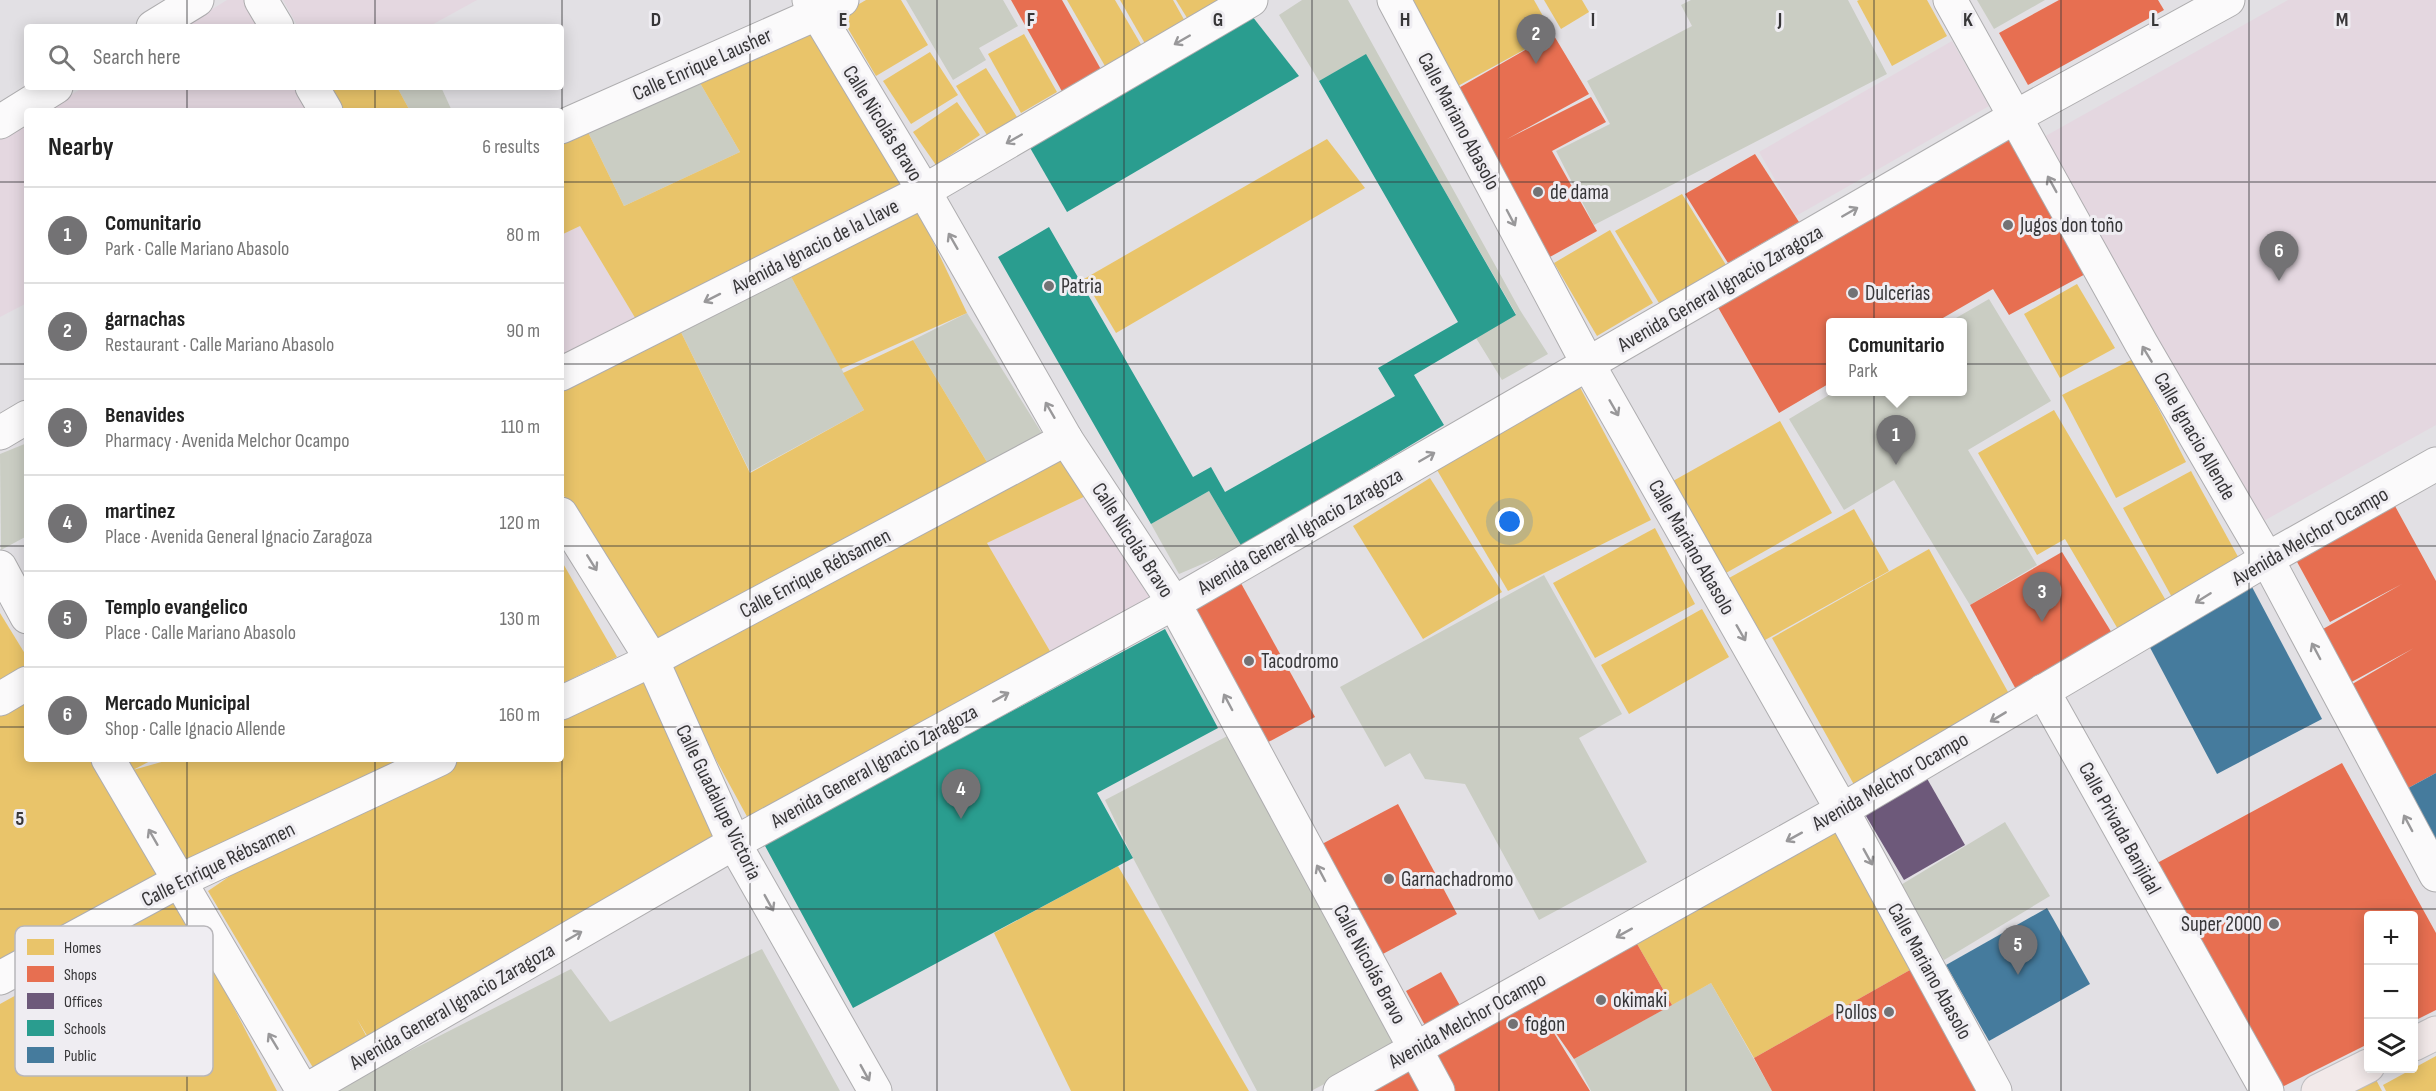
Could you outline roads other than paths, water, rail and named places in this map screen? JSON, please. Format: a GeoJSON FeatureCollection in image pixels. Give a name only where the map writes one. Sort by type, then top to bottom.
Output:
{"type":"FeatureCollection","features":[{"type":"Feature","properties":{"kind":"main road"},"geometry":{"type":"LineString","coordinates":[[2418,1042],[2436,1033]]}},
{"type":"Feature","properties":{"kind":"main road"},"geometry":{"type":"LineString","coordinates":[[2318,1091],[2364,1068]]}},
{"type":"Feature","properties":{"kind":"street"},"geometry":{"type":"LineString","coordinates":[[158,24],[196,0]]}},
{"type":"Feature","properties":{"kind":"street"},"geometry":{"type":"LineString","coordinates":[[261,0],[275,24]]}},
{"type":"Feature","properties":{"kind":"street","name":"Avenida Ignacio de la Llave"},"geometry":{"type":"LineString","coordinates":[[564,372],[924,191],[1251,0]]}},
{"type":"Feature","properties":{"kind":"street","name":"Calle Mariano Abasolo"},"geometry":{"type":"LineString","coordinates":[[1394,0],[1588,364],[1842,810],[1995,1091]]}},
{"type":"Feature","properties":{"kind":"street","name":"Calle Ignacio Allende"},"geometry":{"type":"LineString","coordinates":[[1950,0],[2140,343],[2266,559],[2436,875]]}},
{"type":"Feature","properties":{"kind":"street","name":"Avenida General Ignacio Zaragoza"},"geometry":{"type":"LineString","coordinates":[[304,1091],[734,843],[1174,603],[2015,117],[2228,0]]}},
{"type":"Feature","properties":{"kind":"street","name":"Calle Nicolás Bravo"},"geometry":{"type":"LineString","coordinates":[[822,5],[924,191],[1066,439],[1174,603],[1438,1091]]}},
{"type":"Feature","properties":{"kind":"street","name":"Calle Enrique Lausher"},"geometry":{"type":"LineString","coordinates":[[564,126],[822,5]]}},
{"type":"Feature","properties":{"kind":"street"},"geometry":{"type":"LineString","coordinates":[[0,122],[51,90]]}},
{"type":"Feature","properties":{"kind":"street"},"geometry":{"type":"LineString","coordinates":[[314,90],[324,108]]}},
{"type":"Feature","properties":{"kind":"street"},"geometry":{"type":"LineString","coordinates":[[0,433],[24,419]]}},
{"type":"Feature","properties":{"kind":"street","name":"Calle Enrique Rébsamen"},"geometry":{"type":"LineString","coordinates":[[564,702],[652,660],[1066,439]]}},
{"type":"Feature","properties":{"kind":"street","name":"Avenida Melchor Ocampo"},"geometry":{"type":"LineString","coordinates":[[1340,1091],[1842,810],[2178,614],[2266,559],[2436,464]]}},
{"type":"Feature","properties":{"kind":"street","name":"Calle Guadalupe Victoria"},"geometry":{"type":"LineString","coordinates":[[564,519],[652,660],[734,843],[875,1091]]}},
{"type":"Feature","properties":{"kind":"street"},"geometry":{"type":"LineString","coordinates":[[0,567],[24,611]]}},
{"type":"Feature","properties":{"kind":"street"},"geometry":{"type":"LineString","coordinates":[[0,699],[24,684]]}},
{"type":"Feature","properties":{"kind":"street","name":"Calle Privada Banjidal"},"geometry":{"type":"LineString","coordinates":[[2043,691],[2267,1091]]}},
{"type":"Feature","properties":{"kind":"street"},"geometry":{"type":"LineString","coordinates":[[110,762],[205,926]]}},
{"type":"Feature","properties":{"kind":"street","name":"Calle Enrique Rébsamen"},"geometry":{"type":"LineString","coordinates":[[95,926],[178,881],[434,762]]}},
{"type":"Feature","properties":{"kind":"street"},"geometry":{"type":"LineString","coordinates":[[213,939],[304,1091]]}},
{"type":"Feature","properties":{"kind":"street","name":"Calle Enrique Rébsamen"},"geometry":{"type":"LineString","coordinates":[[0,978],[15,970]]}},
{"type":"Feature","properties":{"kind":"place","name":"garnachas"},"geometry":{"type":"Point","coordinates":[1536,64]}},
{"type":"Feature","properties":{"kind":"place","name":"de dama"},"geometry":{"type":"Point","coordinates":[1538,192]}},
{"type":"Feature","properties":{"kind":"place","name":"Jugos don toño"},"geometry":{"type":"Point","coordinates":[2008,225]}},
{"type":"Feature","properties":{"kind":"place","name":"Mercado Municipal"},"geometry":{"type":"Point","coordinates":[2279,281]}},
{"type":"Feature","properties":{"kind":"place","name":"Patria"},"geometry":{"type":"Point","coordinates":[1049,286]}},
{"type":"Feature","properties":{"kind":"place","name":"Dulcerias"},"geometry":{"type":"Point","coordinates":[1853,293]}},
{"type":"Feature","properties":{"kind":"place","name":"Comunitario"},"geometry":{"type":"Point","coordinates":[1896,465]}},
{"type":"Feature","properties":{"kind":"place","name":"Benavides"},"geometry":{"type":"Point","coordinates":[2042,622]}},
{"type":"Feature","properties":{"kind":"place","name":"Tacodromo"},"geometry":{"type":"Point","coordinates":[1249,661]}},
{"type":"Feature","properties":{"kind":"place","name":"martinez"},"geometry":{"type":"Point","coordinates":[961,819]}},
{"type":"Feature","properties":{"kind":"place","name":"Garnachadromo"},"geometry":{"type":"Point","coordinates":[1389,879]}},
{"type":"Feature","properties":{"kind":"place","name":"Super 2000"},"geometry":{"type":"Point","coordinates":[2274,924]}},
{"type":"Feature","properties":{"kind":"place","name":"Templo evangelico"},"geometry":{"type":"Point","coordinates":[2018,975]}},
{"type":"Feature","properties":{"kind":"place","name":"okimaki"},"geometry":{"type":"Point","coordinates":[1601,1000]}},
{"type":"Feature","properties":{"kind":"place","name":"Pollos"},"geometry":{"type":"Point","coordinates":[1889,1012]}},
{"type":"Feature","properties":{"kind":"place","name":"fogon"},"geometry":{"type":"Point","coordinates":[1513,1024]}}]}
